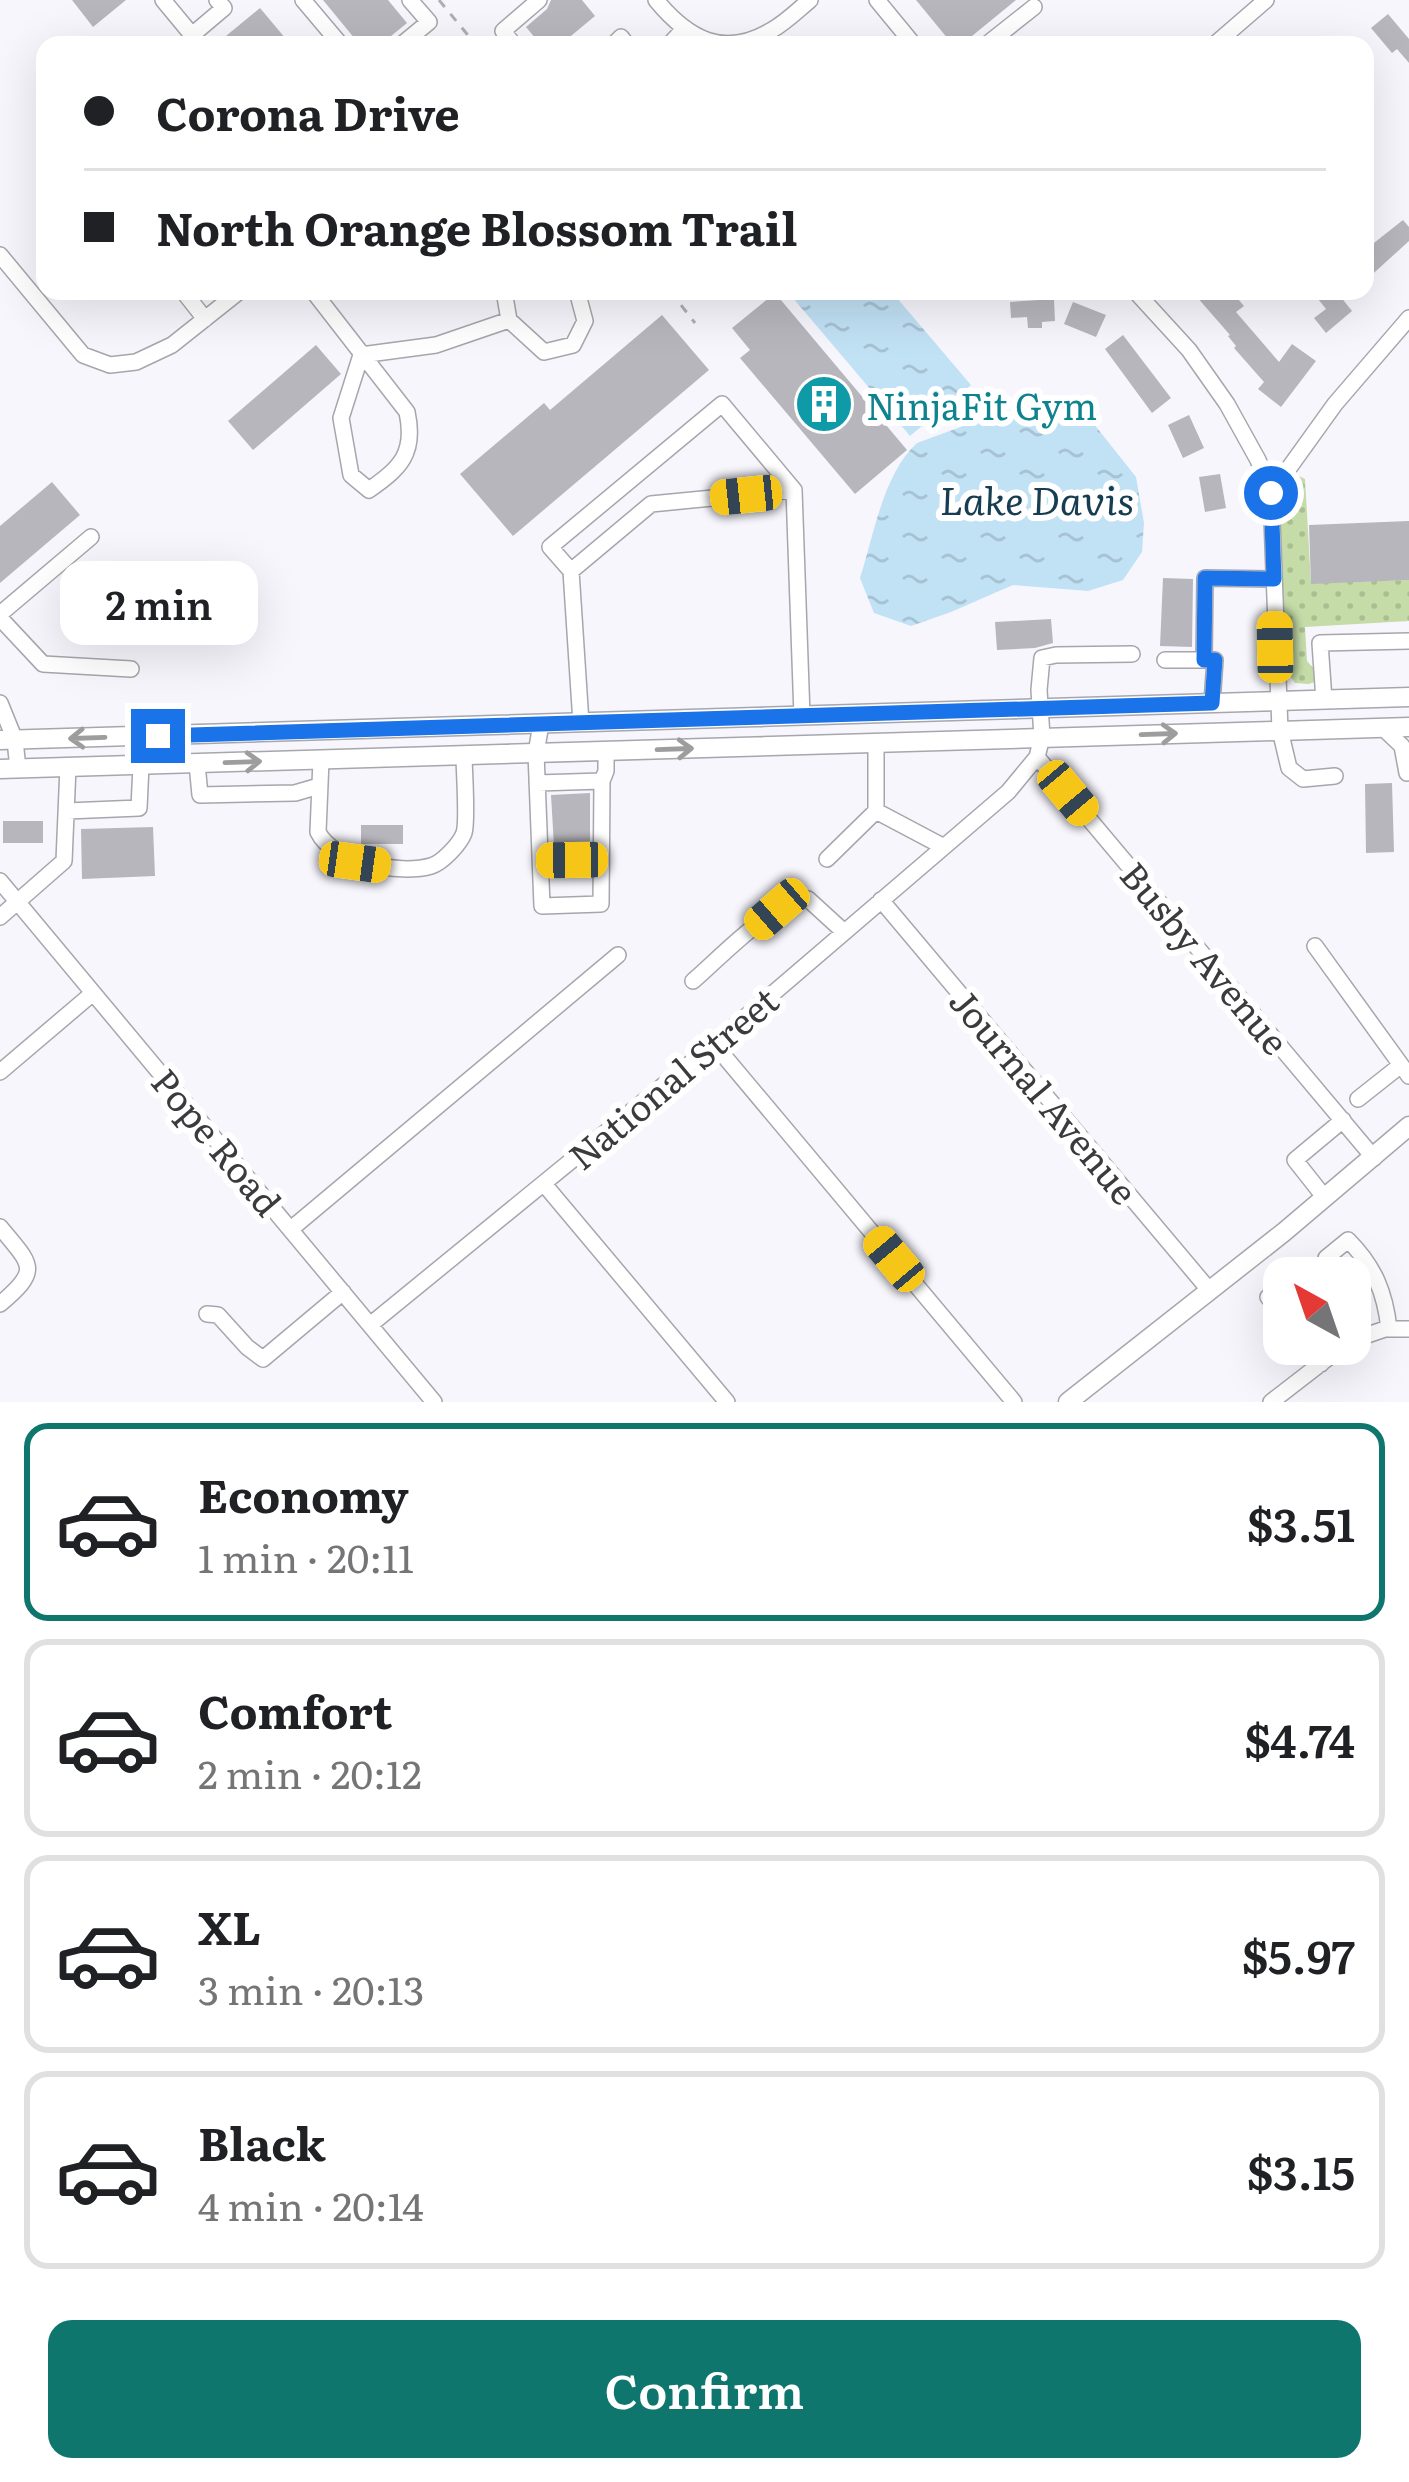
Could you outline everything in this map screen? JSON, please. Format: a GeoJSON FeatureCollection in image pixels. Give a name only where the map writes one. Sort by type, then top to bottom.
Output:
{"type":"FeatureCollection","features":[{"type":"Feature","properties":{"kind":"main road"},"geometry":{"type":"LineString","coordinates":[[7,740],[1409,697]]}},
{"type":"Feature","properties":{"kind":"main road"},"geometry":{"type":"LineString","coordinates":[[9,769],[876,742],[1039,747],[1280,730],[1409,727]]}},
{"type":"Feature","properties":{"kind":"main road"},"geometry":{"type":"LineString","coordinates":[[1068,1402],[1408,1131]]}},
{"type":"Feature","properties":{"kind":"street"},"geometry":{"type":"LineString","coordinates":[[163,0],[192,35],[224,8],[217,0]]}},
{"type":"Feature","properties":{"kind":"street"},"geometry":{"type":"LineString","coordinates":[[303,0],[333,36]]}},
{"type":"Feature","properties":{"kind":"street"},"geometry":{"type":"LineString","coordinates":[[410,0],[429,22],[412,36]]}},
{"type":"Feature","properties":{"kind":"street"},"geometry":{"type":"LineString","coordinates":[[507,36],[503,31],[539,0]]}},
{"type":"Feature","properties":{"kind":"street"},"geometry":{"type":"LineString","coordinates":[[656,0],[696,36]]}},
{"type":"Feature","properties":{"kind":"street"},"geometry":{"type":"LineString","coordinates":[[877,0],[907,36]]}},
{"type":"Feature","properties":{"kind":"street"},"geometry":{"type":"LineString","coordinates":[[1224,36],[1266,0]]}},
{"type":"Feature","properties":{"kind":"street"},"geometry":{"type":"LineString","coordinates":[[757,36],[771,31],[808,1]]}},
{"type":"Feature","properties":{"kind":"street"},"geometry":{"type":"LineString","coordinates":[[997,36],[1034,7]]}},
{"type":"Feature","properties":{"kind":"street"},"geometry":{"type":"LineString","coordinates":[[677,36],[685,28]]}},
{"type":"Feature","properties":{"kind":"street"},"geometry":{"type":"LineString","coordinates":[[0,255],[36,298]]}},
{"type":"Feature","properties":{"kind":"street"},"geometry":{"type":"LineString","coordinates":[[37,300],[83,355],[110,365],[136,362],[172,345],[229,300]]}},
{"type":"Feature","properties":{"kind":"street"},"geometry":{"type":"LineString","coordinates":[[191,300],[205,319]]}},
{"type":"Feature","properties":{"kind":"street"},"geometry":{"type":"LineString","coordinates":[[320,300],[407,412],[411,432],[399,469],[369,490],[351,475],[341,418],[362,355]]}},
{"type":"Feature","properties":{"kind":"street"},"geometry":{"type":"LineString","coordinates":[[506,300],[509,320],[544,352],[573,346],[585,321],[579,300]]}},
{"type":"Feature","properties":{"kind":"street"},"geometry":{"type":"LineString","coordinates":[[1143,300],[1189,350],[1258,460],[1271,493],[1277,701],[1289,768],[1303,779],[1335,776]]}},
{"type":"Feature","properties":{"kind":"street"},"geometry":{"type":"LineString","coordinates":[[1271,493],[1335,404],[1409,318]]}},
{"type":"Feature","properties":{"kind":"street"},"geometry":{"type":"LineString","coordinates":[[362,355],[436,345],[509,320]]}},
{"type":"Feature","properties":{"kind":"street"},"geometry":{"type":"LineString","coordinates":[[580,723],[571,571],[550,547],[722,404],[794,490],[802,716]]}},
{"type":"Feature","properties":{"kind":"street"},"geometry":{"type":"LineString","coordinates":[[571,571],[651,504],[794,490]]}},
{"type":"Feature","properties":{"kind":"street"},"geometry":{"type":"LineString","coordinates":[[91,537],[0,616],[43,664],[131,669]]}},
{"type":"Feature","properties":{"kind":"street"},"geometry":{"type":"LineString","coordinates":[[1204,660],[1205,578],[1274,579]]}},
{"type":"Feature","properties":{"kind":"street"},"geometry":{"type":"LineString","coordinates":[[1324,700],[1321,643],[1409,641]]}},
{"type":"Feature","properties":{"kind":"street"},"geometry":{"type":"LineString","coordinates":[[1039,747],[1042,658],[1132,654]]}},
{"type":"Feature","properties":{"kind":"street"},"geometry":{"type":"LineString","coordinates":[[1165,660],[1215,660],[1212,703]]}},
{"type":"Feature","properties":{"kind":"street"},"geometry":{"type":"LineString","coordinates":[[0,704],[9,769]]}},
{"type":"Feature","properties":{"kind":"street"},"geometry":{"type":"LineString","coordinates":[[541,724],[536,753],[542,906],[601,904],[606,751]]}},
{"type":"Feature","properties":{"kind":"street"},"geometry":{"type":"LineString","coordinates":[[1382,727],[1402,746],[1407,772]]}},
{"type":"Feature","properties":{"kind":"street"},"geometry":{"type":"LineString","coordinates":[[826,859],[876,811],[876,742]]}},
{"type":"Feature","properties":{"kind":"street","name":"National Street"},"geometry":{"type":"LineString","coordinates":[[370,1324],[714,1044],[1008,792],[1039,747]]}},
{"type":"Feature","properties":{"kind":"street","name":"Busby Avenue"},"geometry":{"type":"LineString","coordinates":[[1039,747],[1374,1158]]}},
{"type":"Feature","properties":{"kind":"street"},"geometry":{"type":"LineString","coordinates":[[321,760],[318,832],[331,849],[355,862],[396,868],[433,866],[464,833],[464,755]]}},
{"type":"Feature","properties":{"kind":"street"},"geometry":{"type":"LineString","coordinates":[[197,764],[200,795],[295,793],[319,786]]}},
{"type":"Feature","properties":{"kind":"street"},"geometry":{"type":"LineString","coordinates":[[67,811],[140,808],[141,765]]}},
{"type":"Feature","properties":{"kind":"street"},"geometry":{"type":"LineString","coordinates":[[0,916],[64,861],[68,767]]}},
{"type":"Feature","properties":{"kind":"street"},"geometry":{"type":"LineString","coordinates":[[537,783],[602,781]]}},
{"type":"Feature","properties":{"kind":"street"},"geometry":{"type":"LineString","coordinates":[[876,811],[944,847]]}},
{"type":"Feature","properties":{"kind":"street"},"geometry":{"type":"LineString","coordinates":[[542,860],[601,859]]}},
{"type":"Feature","properties":{"kind":"street","name":"Pope Road"},"geometry":{"type":"LineString","coordinates":[[0,881],[434,1402]]}},
{"type":"Feature","properties":{"kind":"street"},"geometry":{"type":"LineString","coordinates":[[693,981],[794,899],[808,899],[843,932]]}},
{"type":"Feature","properties":{"kind":"street","name":"Journal Avenue"},"geometry":{"type":"LineString","coordinates":[[881,900],[1210,1291]]}},
{"type":"Feature","properties":{"kind":"street"},"geometry":{"type":"LineString","coordinates":[[1315,946],[1405,1071],[1358,1099]]}},
{"type":"Feature","properties":{"kind":"street"},"geometry":{"type":"LineString","coordinates":[[292,1229],[618,955]]}},
{"type":"Feature","properties":{"kind":"street"},"geometry":{"type":"LineString","coordinates":[[0,1072],[93,993]]}},
{"type":"Feature","properties":{"kind":"street"},"geometry":{"type":"LineString","coordinates":[[714,1044],[1014,1402]]}},
{"type":"Feature","properties":{"kind":"street"},"geometry":{"type":"LineString","coordinates":[[1325,1198],[1295,1160],[1343,1120]]}},
{"type":"Feature","properties":{"kind":"street"},"geometry":{"type":"LineString","coordinates":[[544,1184],[727,1402]]}},
{"type":"Feature","properties":{"kind":"street"},"geometry":{"type":"LineString","coordinates":[[0,1227],[26,1258],[28,1273],[22,1286],[0,1304]]}},
{"type":"Feature","properties":{"kind":"street"},"geometry":{"type":"LineString","coordinates":[[1327,1257],[1348,1240],[1363,1257]]}},
{"type":"Feature","properties":{"kind":"street"},"geometry":{"type":"LineString","coordinates":[[1371,1268],[1386,1302],[1389,1329]]}},
{"type":"Feature","properties":{"kind":"street"},"geometry":{"type":"LineString","coordinates":[[206,1314],[218,1315],[263,1359],[344,1292]]}},
{"type":"Feature","properties":{"kind":"street"},"geometry":{"type":"LineString","coordinates":[[1371,1335],[1409,1328]]}},
{"type":"Feature","properties":{"kind":"street"},"geometry":{"type":"LineString","coordinates":[[1270,1402],[1320,1365]]}},
{"type":"Feature","properties":{"kind":"path"},"geometry":{"type":"LineString","coordinates":[[439,0],[469,36]]}},
{"type":"Feature","properties":{"kind":"path"},"geometry":{"type":"LineString","coordinates":[[677,300],[695,323]]}},
{"type":"Feature","properties":{"kind":"green space"},"geometry":{"type":"Polygon","coordinates":[[[1299,476],[1305,479],[1311,583],[1409,580],[1409,621],[1305,627],[1307,661],[1317,681],[1309,684],[1295,683],[1285,669],[1278,512],[1284,485],[1299,476]]]}},
{"type":"Feature","properties":{"kind":"water"},"geometry":{"type":"Polygon","coordinates":[[[795,300],[899,300],[971,385],[910,436],[795,300]]]}},
{"type":"Feature","properties":{"kind":"water","name":"Lake Davis"},"geometry":{"type":"Polygon","coordinates":[[[1043,407],[1090,419],[1136,477],[1144,523],[1142,552],[1123,580],[1088,591],[1013,585],[911,626],[874,613],[860,578],[881,506],[905,456],[917,443],[985,418],[1043,407]]]}},
{"type":"Feature","properties":{"kind":"building"},"geometry":{"type":"Polygon","coordinates":[[[72,0],[126,0],[93,27],[72,0]]]}},
{"type":"Feature","properties":{"kind":"building"},"geometry":{"type":"Polygon","coordinates":[[[323,0],[388,0],[407,23],[391,36],[353,36],[323,0]]]}},
{"type":"Feature","properties":{"kind":"building"},"geometry":{"type":"Polygon","coordinates":[[[551,0],[582,0],[595,16],[571,36],[534,36],[526,27],[551,0]]]}},
{"type":"Feature","properties":{"kind":"building"},"geometry":{"type":"Polygon","coordinates":[[[916,0],[1016,0],[972,36],[946,36],[916,0]]]}},
{"type":"Feature","properties":{"kind":"building"},"geometry":{"type":"Polygon","coordinates":[[[260,8],[283,36],[226,36],[260,8]]]}},
{"type":"Feature","properties":{"kind":"building"},"geometry":{"type":"Polygon","coordinates":[[[1388,14],[1409,39],[1409,63],[1397,49],[1392,53],[1371,28],[1388,14]]]}},
{"type":"Feature","properties":{"kind":"building"},"geometry":{"type":"Polygon","coordinates":[[[1403,220],[1409,227],[1409,241],[1374,273],[1374,243],[1403,220]]]}},
{"type":"Feature","properties":{"kind":"building","name":"NinjaFit Gym"},"geometry":{"type":"Polygon","coordinates":[[[766,300],[781,300],[907,450],[855,494],[740,358],[750,350],[732,328],[766,300]]]}},
{"type":"Feature","properties":{"kind":"building"},"geometry":{"type":"Polygon","coordinates":[[[1054,300],[1055,321],[1028,328],[1027,317],[1011,318],[1010,302],[1054,300]]]}},
{"type":"Feature","properties":{"kind":"building"},"geometry":{"type":"Polygon","coordinates":[[[1199,300],[1239,300],[1244,306],[1236,312],[1279,362],[1292,344],[1316,361],[1281,407],[1258,389],[1264,382],[1234,348],[1230,335],[1199,300]]]}},
{"type":"Feature","properties":{"kind":"building"},"geometry":{"type":"Polygon","coordinates":[[[1319,300],[1343,300],[1352,311],[1326,333],[1314,318],[1326,309],[1319,300]]]}},
{"type":"Feature","properties":{"kind":"building"},"geometry":{"type":"Polygon","coordinates":[[[1073,302],[1106,315],[1096,337],[1064,324],[1073,302]]]}},
{"type":"Feature","properties":{"kind":"building"},"geometry":{"type":"Polygon","coordinates":[[[662,315],[709,370],[513,536],[460,474],[544,403],[550,410],[662,315]]]}},
{"type":"Feature","properties":{"kind":"building"},"geometry":{"type":"Polygon","coordinates":[[[1123,335],[1171,398],[1152,413],[1105,349],[1123,335]]]}},
{"type":"Feature","properties":{"kind":"building"},"geometry":{"type":"Polygon","coordinates":[[[316,345],[341,374],[253,450],[228,421],[316,345]]]}},
{"type":"Feature","properties":{"kind":"building"},"geometry":{"type":"Polygon","coordinates":[[[1189,415],[1204,448],[1183,458],[1168,425],[1189,415]]]}},
{"type":"Feature","properties":{"kind":"building"},"geometry":{"type":"Polygon","coordinates":[[[1220,474],[1226,508],[1205,512],[1199,477],[1220,474]]]}},
{"type":"Feature","properties":{"kind":"building"},"geometry":{"type":"Polygon","coordinates":[[[52,482],[80,515],[0,583],[0,526],[52,482]]]}},
{"type":"Feature","properties":{"kind":"building"},"geometry":{"type":"Polygon","coordinates":[[[1409,521],[1409,580],[1311,584],[1309,525],[1409,521]]]}},
{"type":"Feature","properties":{"kind":"building"},"geometry":{"type":"Polygon","coordinates":[[[1163,578],[1193,579],[1192,647],[1160,646],[1163,578]]]}},
{"type":"Feature","properties":{"kind":"building"},"geometry":{"type":"Polygon","coordinates":[[[1051,619],[1053,643],[997,650],[995,622],[1051,619]]]}},
{"type":"Feature","properties":{"kind":"building"},"geometry":{"type":"Polygon","coordinates":[[[1392,783],[1394,852],[1366,853],[1365,784],[1392,783]]]}},
{"type":"Feature","properties":{"kind":"building"},"geometry":{"type":"Polygon","coordinates":[[[590,793],[590,844],[554,846],[551,795],[590,793]]]}},
{"type":"Feature","properties":{"kind":"building"},"geometry":{"type":"Polygon","coordinates":[[[3,821],[43,821],[43,843],[3,843],[3,821]]]}},
{"type":"Feature","properties":{"kind":"building"},"geometry":{"type":"Polygon","coordinates":[[[361,825],[403,825],[403,844],[361,844],[361,825]]]}},
{"type":"Feature","properties":{"kind":"building"},"geometry":{"type":"Polygon","coordinates":[[[153,827],[155,876],[82,879],[81,829],[153,827]]]}},
{"type":"Feature","properties":{"kind":"place","name":"NinjaFit Gym"},"geometry":{"type":"Point","coordinates":[824,404]}},
{"type":"Feature","properties":{"kind":"route"},"geometry":{"type":"LineString","coordinates":[[158,736],[1212,703],[1215,660],[1204,660],[1205,578],[1274,579],[1271,493]]}}]}
